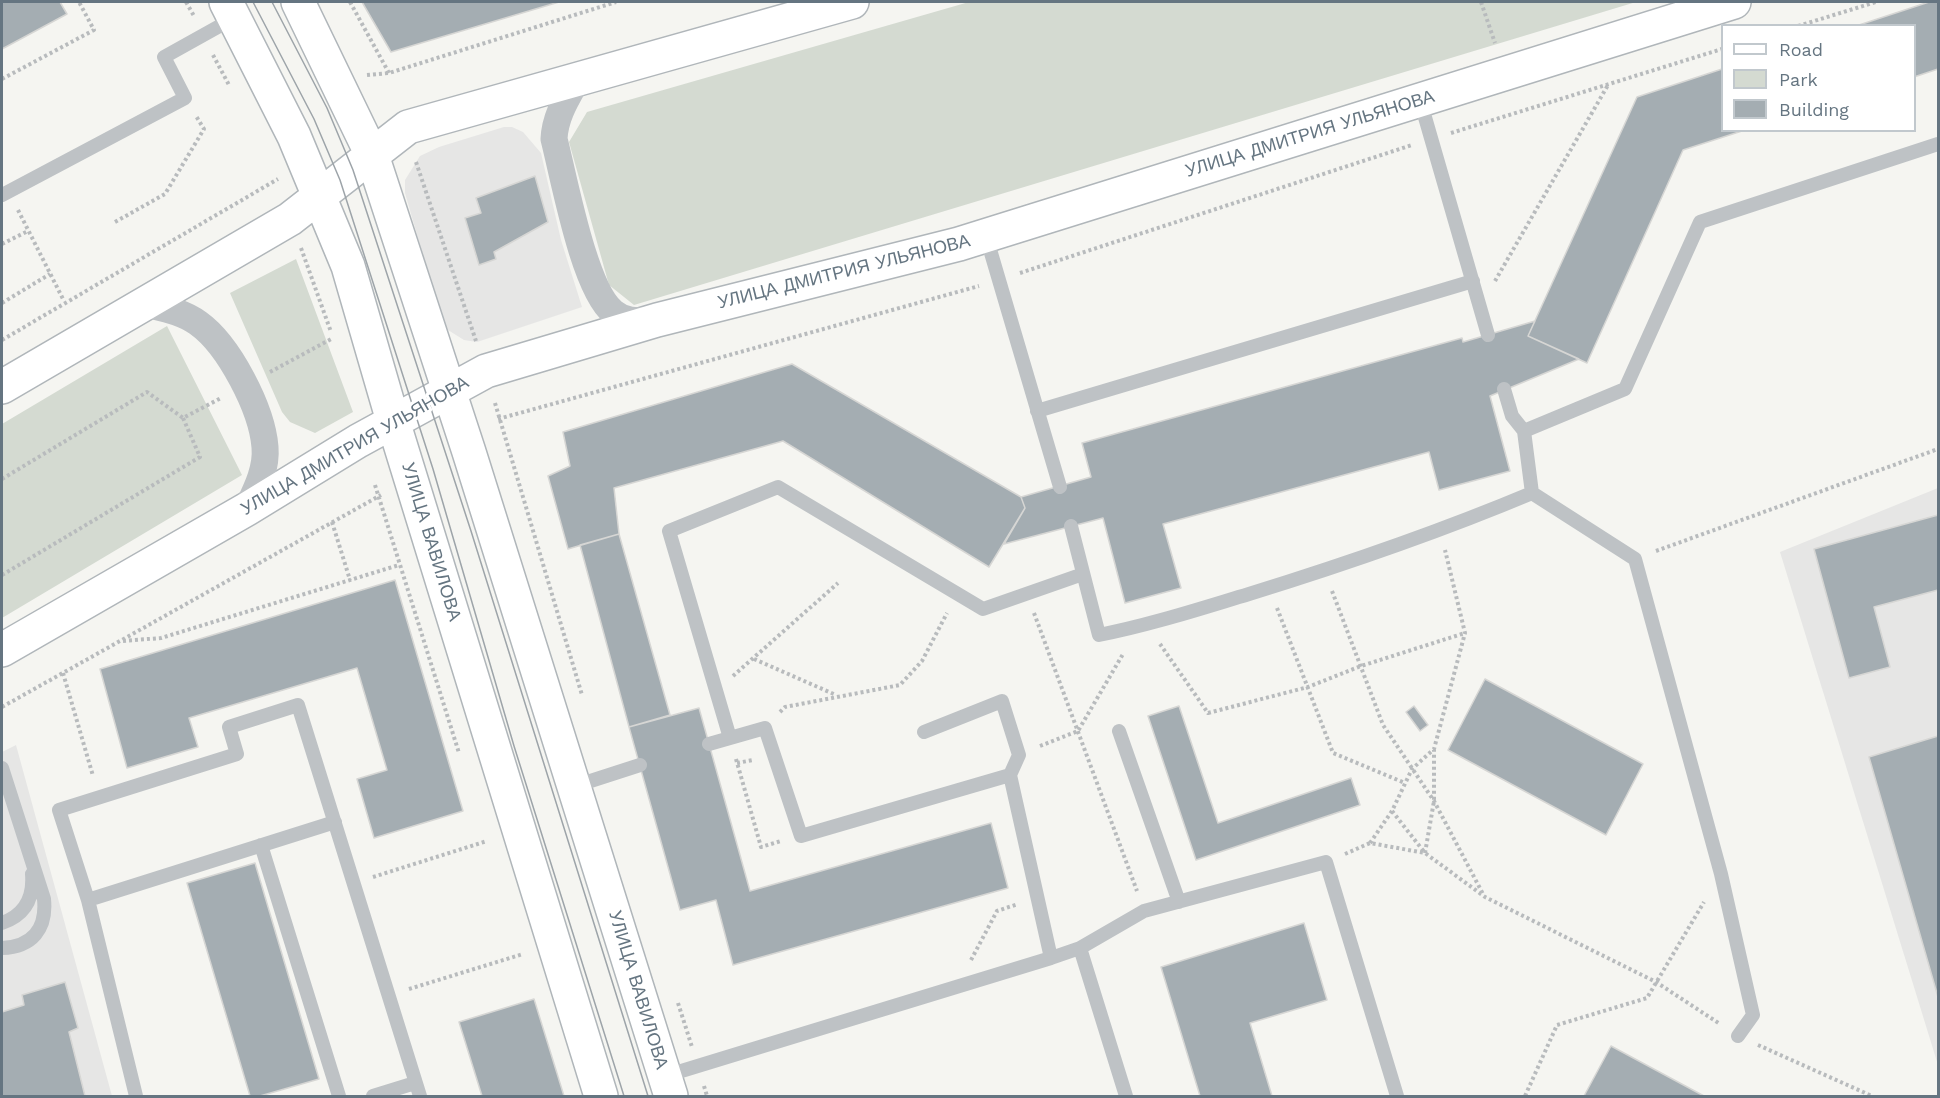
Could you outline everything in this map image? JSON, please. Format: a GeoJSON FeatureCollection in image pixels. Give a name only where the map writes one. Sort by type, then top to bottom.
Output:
{"type":"FeatureCollection","features":[{"type":"Feature","properties":{"kind":"main road","name":"УЛИЦА ВАВИЛОВА"},"geometry":{"type":"LineString","coordinates":[[298,2],[372,155],[575,786],[668,1086]]}},
{"type":"Feature","properties":{"kind":"main road"},"geometry":{"type":"LineString","coordinates":[[2,387],[142,303],[290,219],[408,127],[852,2]]}},
{"type":"Feature","properties":{"kind":"main road","name":"УЛИЦА ДМИТРИЯ УЛЬЯНОВА"},"geometry":{"type":"LineString","coordinates":[[2,650],[247,509],[393,421],[486,371],[657,320],[986,236],[1734,2]]}},
{"type":"Feature","properties":{"kind":"main road","name":"УЛИЦА ВАВИЛОВА"},"geometry":{"type":"LineString","coordinates":[[230,10],[294,136],[348,266],[393,421],[601,1096]]}},
{"type":"Feature","properties":{"kind":"street"},"geometry":{"type":"LineString","coordinates":[[578,78],[561,108],[555,126],[554,139],[590,273],[601,299],[611,311],[632,321],[657,320]]}},
{"type":"Feature","properties":{"kind":"street"},"geometry":{"type":"LineString","coordinates":[[142,303],[172,310],[198,323],[222,347],[246,386],[265,448],[261,477],[247,509]]}},
{"type":"Feature","properties":{"kind":"lane"},"geometry":{"type":"LineString","coordinates":[[5,193],[185,98],[164,57],[230,10]]}},
{"type":"Feature","properties":{"kind":"lane"},"geometry":{"type":"LineString","coordinates":[[1420,100],[1488,335]]}},
{"type":"Feature","properties":{"kind":"lane"},"geometry":{"type":"LineString","coordinates":[[1524,431],[1625,389],[1700,222],[1938,144]]}},
{"type":"Feature","properties":{"kind":"lane"},"geometry":{"type":"LineString","coordinates":[[986,236],[1059,487]]}},
{"type":"Feature","properties":{"kind":"lane"},"geometry":{"type":"LineString","coordinates":[[1037,411],[1473,281]]}},
{"type":"Feature","properties":{"kind":"lane"},"geometry":{"type":"LineString","coordinates":[[1504,389],[1512,416],[1524,431],[1532,493],[1635,559],[1721,874],[1753,1015],[1738,1036]]}},
{"type":"Feature","properties":{"kind":"lane"},"geometry":{"type":"LineString","coordinates":[[730,738],[669,531],[778,487],[984,609],[1083,574]]}},
{"type":"Feature","properties":{"kind":"lane"},"geometry":{"type":"LineString","coordinates":[[1071,526],[1099,635],[1142,626],[1324,571],[1440,532],[1532,493]]}},
{"type":"Feature","properties":{"kind":"lane"},"geometry":{"type":"LineString","coordinates":[[924,732],[1002,701],[1019,755],[1010,775],[1051,958]]}},
{"type":"Feature","properties":{"kind":"lane"},"geometry":{"type":"LineString","coordinates":[[136,1096],[87,900],[59,810],[237,754],[229,727],[298,705],[418,1090],[373,1096]]}},
{"type":"Feature","properties":{"kind":"lane"},"geometry":{"type":"LineString","coordinates":[[709,744],[765,728],[801,836],[1010,775]]}},
{"type":"Feature","properties":{"kind":"lane"},"geometry":{"type":"LineString","coordinates":[[1119,731],[1179,902]]}},
{"type":"Feature","properties":{"kind":"lane"},"geometry":{"type":"LineString","coordinates":[[575,786],[640,765]]}},
{"type":"Feature","properties":{"kind":"lane"},"geometry":{"type":"LineString","coordinates":[[2,768],[45,899],[46,914],[41,929],[31,940],[17,947],[2,948]]}},
{"type":"Feature","properties":{"kind":"lane"},"geometry":{"type":"LineString","coordinates":[[2,794],[7,800],[32,874],[33,889],[28,903],[19,915],[2,923]]}},
{"type":"Feature","properties":{"kind":"lane"},"geometry":{"type":"LineString","coordinates":[[87,900],[335,822]]}},
{"type":"Feature","properties":{"kind":"lane"},"geometry":{"type":"LineString","coordinates":[[261,845],[339,1096]]}},
{"type":"Feature","properties":{"kind":"lane"},"geometry":{"type":"LineString","coordinates":[[668,1086],[957,987],[1080,948],[1144,911],[1326,862],[1397,1096]]}},
{"type":"Feature","properties":{"kind":"lane"},"geometry":{"type":"LineString","coordinates":[[1080,948],[1126,1096]]}},
{"type":"Feature","properties":{"kind":"path"},"geometry":{"type":"LineString","coordinates":[[2,79],[94,30],[79,2]]}},
{"type":"Feature","properties":{"kind":"path"},"geometry":{"type":"LineString","coordinates":[[350,2],[389,73],[616,2]]}},
{"type":"Feature","properties":{"kind":"path"},"geometry":{"type":"LineString","coordinates":[[1804,24],[1876,2]]}},
{"type":"Feature","properties":{"kind":"path"},"geometry":{"type":"LineString","coordinates":[[494,400],[498,420],[999,280],[1431,139],[1721,49]]}},
{"type":"Feature","properties":{"kind":"path"},"geometry":{"type":"LineString","coordinates":[[1480,307],[1609,84]]}},
{"type":"Feature","properties":{"kind":"path"},"geometry":{"type":"LineString","coordinates":[[115,222],[165,194],[204,129]]}},
{"type":"Feature","properties":{"kind":"path"},"geometry":{"type":"LineString","coordinates":[[416,162],[477,342]]}},
{"type":"Feature","properties":{"kind":"path"},"geometry":{"type":"LineString","coordinates":[[2,340],[64,301],[278,179]]}},
{"type":"Feature","properties":{"kind":"path"},"geometry":{"type":"LineString","coordinates":[[5,193],[28,231],[64,301]]}},
{"type":"Feature","properties":{"kind":"path"},"geometry":{"type":"LineString","coordinates":[[2,244],[28,231]]}},
{"type":"Feature","properties":{"kind":"path"},"geometry":{"type":"LineString","coordinates":[[2,303],[50,274]]}},
{"type":"Feature","properties":{"kind":"path"},"geometry":{"type":"LineString","coordinates":[[183,418],[333,338]]}},
{"type":"Feature","properties":{"kind":"path"},"geometry":{"type":"LineString","coordinates":[[2,479],[147,392],[183,418],[200,457],[2,575]]}},
{"type":"Feature","properties":{"kind":"path"},"geometry":{"type":"LineString","coordinates":[[1635,559],[1938,449]]}},
{"type":"Feature","properties":{"kind":"path"},"geometry":{"type":"LineString","coordinates":[[2,707],[385,492]]}},
{"type":"Feature","properties":{"kind":"path"},"geometry":{"type":"LineString","coordinates":[[332,522],[350,580]]}},
{"type":"Feature","properties":{"kind":"path"},"geometry":{"type":"LineString","coordinates":[[1425,853],[1434,801],[1434,749],[1465,633],[1440,532]]}},
{"type":"Feature","properties":{"kind":"path"},"geometry":{"type":"LineString","coordinates":[[120,641],[160,638],[399,565]]}},
{"type":"Feature","properties":{"kind":"path"},"geometry":{"type":"LineString","coordinates":[[1324,571],[1383,725],[1434,801],[1485,897]]}},
{"type":"Feature","properties":{"kind":"path"},"geometry":{"type":"LineString","coordinates":[[716,689],[754,659],[838,584]]}},
{"type":"Feature","properties":{"kind":"path"},"geometry":{"type":"LineString","coordinates":[[1269,587],[1333,753],[1405,783]]}},
{"type":"Feature","properties":{"kind":"path"},"geometry":{"type":"LineString","coordinates":[[765,728],[785,707],[836,695],[900,685],[922,661],[957,594]]}},
{"type":"Feature","properties":{"kind":"path"},"geometry":{"type":"LineString","coordinates":[[1027,594],[1144,911]]}},
{"type":"Feature","properties":{"kind":"path"},"geometry":{"type":"LineString","coordinates":[[1019,755],[1078,731],[1142,626],[1208,713],[1308,687],[1361,666],[1465,633]]}},
{"type":"Feature","properties":{"kind":"path"},"geometry":{"type":"LineString","coordinates":[[754,659],[836,695]]}},
{"type":"Feature","properties":{"kind":"path"},"geometry":{"type":"LineString","coordinates":[[63,673],[89,763]]}},
{"type":"Feature","properties":{"kind":"path"},"geometry":{"type":"LineString","coordinates":[[730,738],[761,847],[801,836]]}},
{"type":"Feature","properties":{"kind":"path"},"geometry":{"type":"LineString","coordinates":[[1326,862],[1370,843],[1392,811],[1412,769],[1434,749]]}},
{"type":"Feature","properties":{"kind":"path"},"geometry":{"type":"LineString","coordinates":[[1392,811],[1425,853],[1485,897],[1656,982],[1738,1036],[1872,1096]]}},
{"type":"Feature","properties":{"kind":"path"},"geometry":{"type":"LineString","coordinates":[[354,883],[487,841]]}},
{"type":"Feature","properties":{"kind":"path"},"geometry":{"type":"LineString","coordinates":[[1370,843],[1425,853]]}},
{"type":"Feature","properties":{"kind":"path"},"geometry":{"type":"LineString","coordinates":[[1525,1096],[1557,1025],[1647,998],[1721,874]]}},
{"type":"Feature","properties":{"kind":"path"},"geometry":{"type":"LineString","coordinates":[[957,987],[997,911],[1037,898]]}},
{"type":"Feature","properties":{"kind":"path"},"geometry":{"type":"LineString","coordinates":[[388,995],[523,954]]}},
{"type":"Feature","properties":{"kind":"shaded area"},"geometry":{"type":"Polygon","coordinates":[[[504,127],[512,127],[523,132],[541,153],[561,240],[582,307],[477,342],[464,340],[448,330],[441,318],[405,193],[405,180],[420,156],[439,147],[504,127]]]}},
{"type":"Feature","properties":{"kind":"shaded area"},"geometry":{"type":"Polygon","coordinates":[[[1938,488],[1938,1065],[1780,552],[1938,488]]]}},
{"type":"Feature","properties":{"kind":"shaded area"},"geometry":{"type":"Polygon","coordinates":[[[16,745],[112,1096],[2,1096],[2,752],[16,745]]]}},
{"type":"Feature","properties":{"kind":"green space"},"geometry":{"type":"Polygon","coordinates":[[[969,2],[1636,2],[634,305],[609,285],[569,142],[587,112],[969,2]]]}},
{"type":"Feature","properties":{"kind":"green space"},"geometry":{"type":"Polygon","coordinates":[[[296,259],[353,412],[315,433],[290,422],[282,412],[230,293],[296,259]]]}},
{"type":"Feature","properties":{"kind":"green space"},"geometry":{"type":"Polygon","coordinates":[[[167,326],[242,475],[2,618],[2,424],[167,326]]]}},
{"type":"Feature","properties":{"kind":"building"},"geometry":{"type":"Polygon","coordinates":[[[2,2],[60,2],[67,14],[2,49],[2,2]]]}},
{"type":"Feature","properties":{"kind":"building"},"geometry":{"type":"Polygon","coordinates":[[[362,2],[559,2],[391,52],[362,2]]]}},
{"type":"Feature","properties":{"kind":"building"},"geometry":{"type":"Polygon","coordinates":[[[1929,2],[1938,2],[1938,69],[1916,76],[1916,24],[1862,24],[1929,2]]]}},
{"type":"Feature","properties":{"kind":"building"},"geometry":{"type":"Polygon","coordinates":[[[1721,69],[1721,132],[1739,132],[1683,150],[1587,363],[1528,336],[1637,97],[1721,69]]]}},
{"type":"Feature","properties":{"kind":"building"},"geometry":{"type":"Polygon","coordinates":[[[535,176],[548,222],[494,252],[496,259],[479,265],[465,218],[481,213],[476,198],[535,176]]]}},
{"type":"Feature","properties":{"kind":"building"},"geometry":{"type":"Polygon","coordinates":[[[1535,321],[1528,336],[1579,359],[1490,396],[1510,471],[1439,490],[1429,452],[1163,524],[1181,588],[1125,603],[1103,518],[1004,544],[1025,508],[1021,497],[1091,477],[1082,443],[1462,338],[1463,342],[1535,321]]]}},
{"type":"Feature","properties":{"kind":"building"},"geometry":{"type":"Polygon","coordinates":[[[792,364],[1021,497],[1025,508],[989,567],[783,441],[614,488],[619,534],[568,549],[548,476],[570,466],[563,432],[792,364]]]}},
{"type":"Feature","properties":{"kind":"building"},"geometry":{"type":"Polygon","coordinates":[[[1938,515],[1938,590],[1874,607],[1890,667],[1849,678],[1814,549],[1938,515]]]}},
{"type":"Feature","properties":{"kind":"building"},"geometry":{"type":"Polygon","coordinates":[[[619,534],[670,715],[629,727],[580,545],[619,534]]]}},
{"type":"Feature","properties":{"kind":"building"},"geometry":{"type":"Polygon","coordinates":[[[395,580],[463,811],[374,838],[357,779],[387,770],[357,668],[189,718],[198,747],[127,768],[100,669],[395,580]]]}},
{"type":"Feature","properties":{"kind":"building"},"geometry":{"type":"Polygon","coordinates":[[[1485,679],[1643,764],[1606,835],[1448,750],[1485,679]]]}},
{"type":"Feature","properties":{"kind":"building"},"geometry":{"type":"Polygon","coordinates":[[[1179,706],[1218,823],[1351,778],[1360,805],[1196,860],[1148,716],[1179,706]]]}},
{"type":"Feature","properties":{"kind":"building"},"geometry":{"type":"Polygon","coordinates":[[[1414,706],[1428,725],[1420,731],[1406,712],[1414,706]]]}},
{"type":"Feature","properties":{"kind":"building"},"geometry":{"type":"Polygon","coordinates":[[[699,708],[750,891],[991,823],[1008,888],[733,965],[716,900],[680,910],[629,727],[699,708]]]}},
{"type":"Feature","properties":{"kind":"building"},"geometry":{"type":"Polygon","coordinates":[[[1938,736],[1938,997],[1869,757],[1938,736]]]}},
{"type":"Feature","properties":{"kind":"building"},"geometry":{"type":"Polygon","coordinates":[[[255,863],[319,1079],[260,1096],[250,1096],[187,883],[255,863]]]}},
{"type":"Feature","properties":{"kind":"building"},"geometry":{"type":"Polygon","coordinates":[[[1304,923],[1327,1000],[1250,1023],[1272,1096],[1200,1096],[1161,967],[1304,923]]]}},
{"type":"Feature","properties":{"kind":"building"},"geometry":{"type":"Polygon","coordinates":[[[65,982],[78,1028],[69,1032],[85,1096],[2,1096],[2,1012],[24,1005],[22,995],[65,982]]]}},
{"type":"Feature","properties":{"kind":"building"},"geometry":{"type":"Polygon","coordinates":[[[534,999],[564,1096],[482,1096],[459,1022],[534,999]]]}},
{"type":"Feature","properties":{"kind":"building"},"geometry":{"type":"Polygon","coordinates":[[[1611,1046],[1704,1096],[1584,1096],[1611,1046]]]}},
{"type":"Feature","properties":{"kind":"tram line"},"geometry":{"type":"LineString","coordinates":[[253,2],[314,119],[340,180],[433,469],[514,746],[624,1096]]}},
{"type":"Feature","properties":{"kind":"tram line"},"geometry":{"type":"LineString","coordinates":[[272,2],[327,108],[353,170],[471,531],[648,1096]]}}]}
